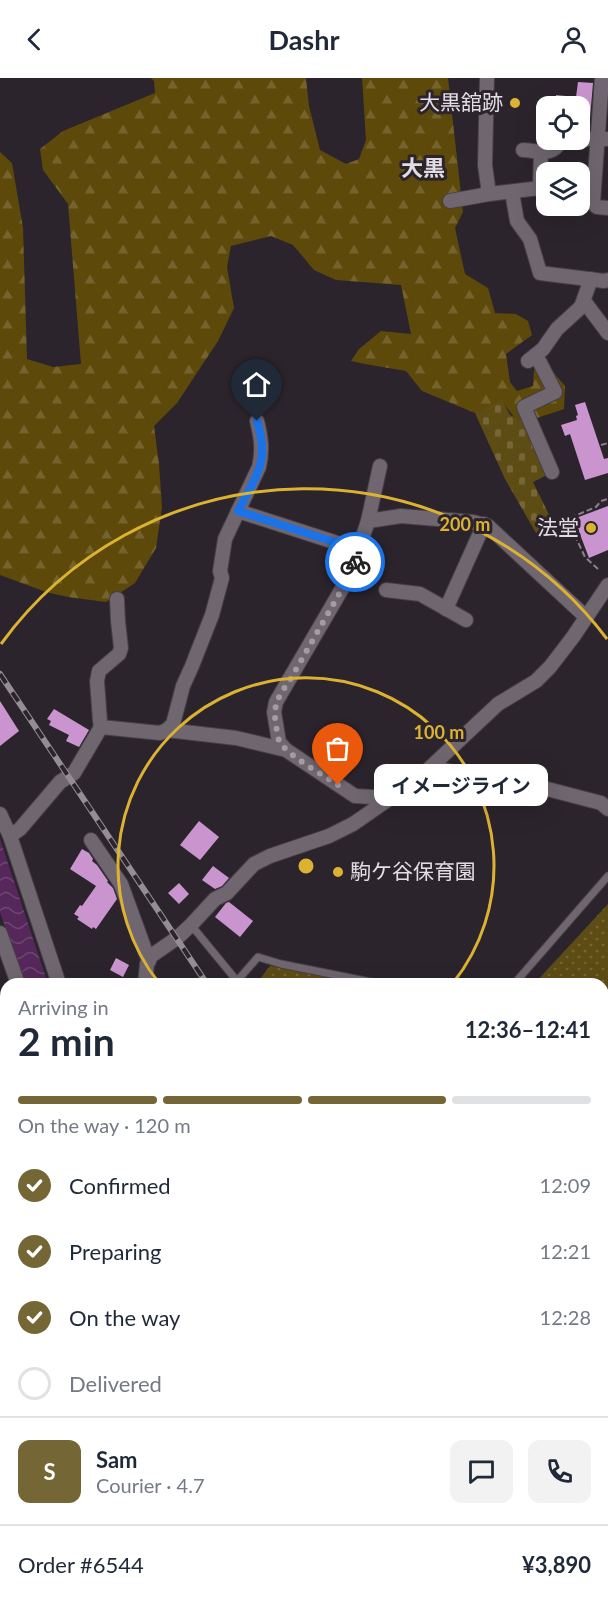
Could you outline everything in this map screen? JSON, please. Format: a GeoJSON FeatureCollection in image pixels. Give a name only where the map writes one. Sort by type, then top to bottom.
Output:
{"type":"FeatureCollection","features":[{"type":"Feature","properties":{"kind":"street"},"geometry":{"type":"LineString","coordinates":[[487,78],[486,165],[489,194]]}},
{"type":"Feature","properties":{"kind":"street"},"geometry":{"type":"LineString","coordinates":[[602,78],[602,139],[593,203],[597,207],[608,208]]}},
{"type":"Feature","properties":{"kind":"street"},"geometry":{"type":"LineString","coordinates":[[524,150],[553,150]]}},
{"type":"Feature","properties":{"kind":"street"},"geometry":{"type":"LineString","coordinates":[[450,201],[540,188],[542,151]]}},
{"type":"Feature","properties":{"kind":"street"},"geometry":{"type":"LineString","coordinates":[[512,192],[517,221],[530,239],[540,273],[608,280]]}},
{"type":"Feature","properties":{"kind":"street"},"geometry":{"type":"LineString","coordinates":[[552,472],[524,407],[555,392],[532,358],[543,349],[557,329],[581,307],[591,279]]}},
{"type":"Feature","properties":{"kind":"street"},"geometry":{"type":"LineString","coordinates":[[584,301],[608,333]]}},
{"type":"Feature","properties":{"kind":"street"},"geometry":{"type":"LineString","coordinates":[[101,727],[160,733],[173,724],[183,686],[212,615],[222,578],[220,571],[225,539],[260,467],[262,454],[257,421]]}},
{"type":"Feature","properties":{"kind":"street"},"geometry":{"type":"LineString","coordinates":[[380,466],[368,520],[350,575],[276,702],[274,712],[279,742],[286,750],[355,796],[391,798]]}},
{"type":"Feature","properties":{"kind":"street"},"geometry":{"type":"LineString","coordinates":[[238,511],[359,550]]}},
{"type":"Feature","properties":{"kind":"street"},"geometry":{"type":"LineString","coordinates":[[368,520],[401,516],[484,524],[586,617]]}},
{"type":"Feature","properties":{"kind":"street"},"geometry":{"type":"LineString","coordinates":[[446,609],[484,524]]}},
{"type":"Feature","properties":{"kind":"street"},"geometry":{"type":"LineString","coordinates":[[146,978],[151,956],[172,942],[215,899],[227,893],[254,864],[270,856],[329,836],[353,824],[418,779],[498,704],[537,681],[573,637],[608,585]]}},
{"type":"Feature","properties":{"kind":"street"},"geometry":{"type":"LineString","coordinates":[[386,590],[420,594],[466,620]]}},
{"type":"Feature","properties":{"kind":"street"},"geometry":{"type":"LineString","coordinates":[[10,836],[20,829],[60,782],[74,773],[101,727],[97,681],[99,671],[119,654],[121,648],[117,599]]}},
{"type":"Feature","properties":{"kind":"street"},"geometry":{"type":"LineString","coordinates":[[167,730],[236,738],[286,750]]}},
{"type":"Feature","properties":{"kind":"street"},"geometry":{"type":"LineString","coordinates":[[432,767],[486,780],[509,778],[601,803],[608,809]]}},
{"type":"Feature","properties":{"kind":"street"},"geometry":{"type":"LineString","coordinates":[[0,813],[10,836],[57,978]]}},
{"type":"Feature","properties":{"kind":"street"},"geometry":{"type":"LineString","coordinates":[[91,840],[121,884],[149,961]]}},
{"type":"Feature","properties":{"kind":"street"},"geometry":{"type":"LineString","coordinates":[[0,933],[16,978]]}},
{"type":"Feature","properties":{"kind":"lane"},"geometry":{"type":"LineString","coordinates":[[519,978],[608,876]]}},
{"type":"Feature","properties":{"kind":"lane"},"geometry":{"type":"LineString","coordinates":[[191,925],[235,978]]}},
{"type":"Feature","properties":{"kind":"lane"},"geometry":{"type":"LineString","coordinates":[[240,978],[258,957],[280,964],[351,978]]}},
{"type":"Feature","properties":{"kind":"path"},"geometry":{"type":"LineString","coordinates":[[602,446],[608,443]]}},
{"type":"Feature","properties":{"kind":"path"},"geometry":{"type":"LineString","coordinates":[[552,520],[567,519],[596,507],[601,501],[608,499]]}},
{"type":"Feature","properties":{"kind":"path"},"geometry":{"type":"LineString","coordinates":[[567,519],[585,557],[598,569]]}},
{"type":"Feature","properties":{"kind":"path"},"geometry":{"type":"LineString","coordinates":[[563,520],[570,537],[575,535]]}},
{"type":"Feature","properties":{"kind":"green space"},"geometry":{"type":"Polygon","coordinates":[[[151,78],[306,78],[309,106],[320,150],[346,164],[359,159],[366,140],[362,78],[448,78],[463,212],[455,228],[465,274],[488,288],[495,313],[516,314],[528,321],[532,335],[506,354],[510,382],[517,391],[533,386],[534,370],[548,366],[565,386],[564,409],[525,422],[514,417],[504,404],[475,413],[422,391],[406,371],[351,361],[359,349],[381,331],[411,334],[401,285],[336,280],[314,270],[293,245],[271,236],[231,246],[227,267],[234,308],[218,341],[177,403],[154,426],[162,507],[156,548],[135,583],[106,602],[46,592],[0,575],[0,152],[12,163],[23,228],[27,359],[53,367],[81,364],[68,204],[43,170],[40,149],[63,131],[155,93],[154,81],[151,78]]]}},
{"type":"Feature","properties":{"kind":"green space"},"geometry":{"type":"Polygon","coordinates":[[[502,400],[510,415],[525,422],[549,474],[533,482],[554,525],[536,533],[505,479],[475,413],[502,400]]]}},
{"type":"Feature","properties":{"kind":"green space"},"geometry":{"type":"Polygon","coordinates":[[[608,904],[608,978],[540,978],[608,904]]]}},
{"type":"Feature","properties":{"kind":"green space"},"geometry":{"type":"Polygon","coordinates":[[[271,966],[333,978],[261,978],[271,966]]]}},
{"type":"Feature","properties":{"kind":"water"},"geometry":{"type":"Polygon","coordinates":[[[0,839],[46,978],[22,978],[0,912],[0,839]]]}},
{"type":"Feature","properties":{"kind":"building"},"geometry":{"type":"Polygon","coordinates":[[[578,82],[593,83],[590,118],[590,96],[576,96],[578,82]]]}},
{"type":"Feature","properties":{"kind":"building"},"geometry":{"type":"Polygon","coordinates":[[[585,402],[604,459],[608,458],[608,473],[585,480],[570,434],[565,436],[561,425],[577,420],[575,405],[585,402]]]}},
{"type":"Feature","properties":{"kind":"building","name":"法堂"},"geometry":{"type":"Polygon","coordinates":[[[608,506],[608,550],[589,558],[575,521],[576,518],[608,506]]]}},
{"type":"Feature","properties":{"kind":"building"},"geometry":{"type":"Polygon","coordinates":[[[0,701],[19,731],[0,746],[0,701]]]}},
{"type":"Feature","properties":{"kind":"building"},"geometry":{"type":"Polygon","coordinates":[[[54,709],[89,730],[79,747],[66,741],[69,735],[49,725],[51,721],[47,719],[54,709]]]}},
{"type":"Feature","properties":{"kind":"building"},"geometry":{"type":"Polygon","coordinates":[[[199,821],[219,837],[200,860],[180,845],[199,821]]]}},
{"type":"Feature","properties":{"kind":"building"},"geometry":{"type":"Polygon","coordinates":[[[82,849],[89,853],[92,861],[113,888],[117,899],[96,929],[93,927],[92,929],[77,919],[79,917],[74,914],[96,886],[70,869],[82,849]]]}},
{"type":"Feature","properties":{"kind":"building"},"geometry":{"type":"Polygon","coordinates":[[[213,866],[229,878],[222,886],[215,889],[202,880],[213,866]]]}},
{"type":"Feature","properties":{"kind":"building"},"geometry":{"type":"Polygon","coordinates":[[[179,883],[189,894],[179,904],[168,893],[179,883]]]}},
{"type":"Feature","properties":{"kind":"building"},"geometry":{"type":"Polygon","coordinates":[[[229,902],[253,921],[240,937],[215,917],[229,902]]]}},
{"type":"Feature","properties":{"kind":"building"},"geometry":{"type":"Polygon","coordinates":[[[116,958],[129,965],[123,977],[110,970],[116,958]]]}},
{"type":"Feature","properties":{"kind":"railway"},"geometry":{"type":"LineString","coordinates":[[0,674],[203,978]]}},
{"type":"Feature","properties":{"kind":"way so far"},"geometry":{"type":"LineString","coordinates":[[338,785],[286,750],[279,742],[274,712],[280,693],[290,680],[350,575],[355,562]]}},
{"type":"Feature","properties":{"kind":"place","name":"大黒舘跡"},"geometry":{"type":"Point","coordinates":[515,103]}},
{"type":"Feature","properties":{"kind":"place","name":"法堂"},"geometry":{"type":"Point","coordinates":[591,528]}},
{"type":"Feature","properties":{"kind":"place","name":"イメージライン"},"geometry":{"type":"Point","coordinates":[338,785]}},
{"type":"Feature","properties":{"kind":"place","name":"駒ケ谷保育園"},"geometry":{"type":"Point","coordinates":[338,872]}},
{"type":"Feature","properties":{"kind":"district","name":"大黒"},"geometry":{"type":"Point","coordinates":[423,168]}},
{"type":"Feature","properties":{"kind":"route"},"geometry":{"type":"LineString","coordinates":[[257,421],[262,454],[260,467],[238,511],[359,550],[355,562]]}}]}
